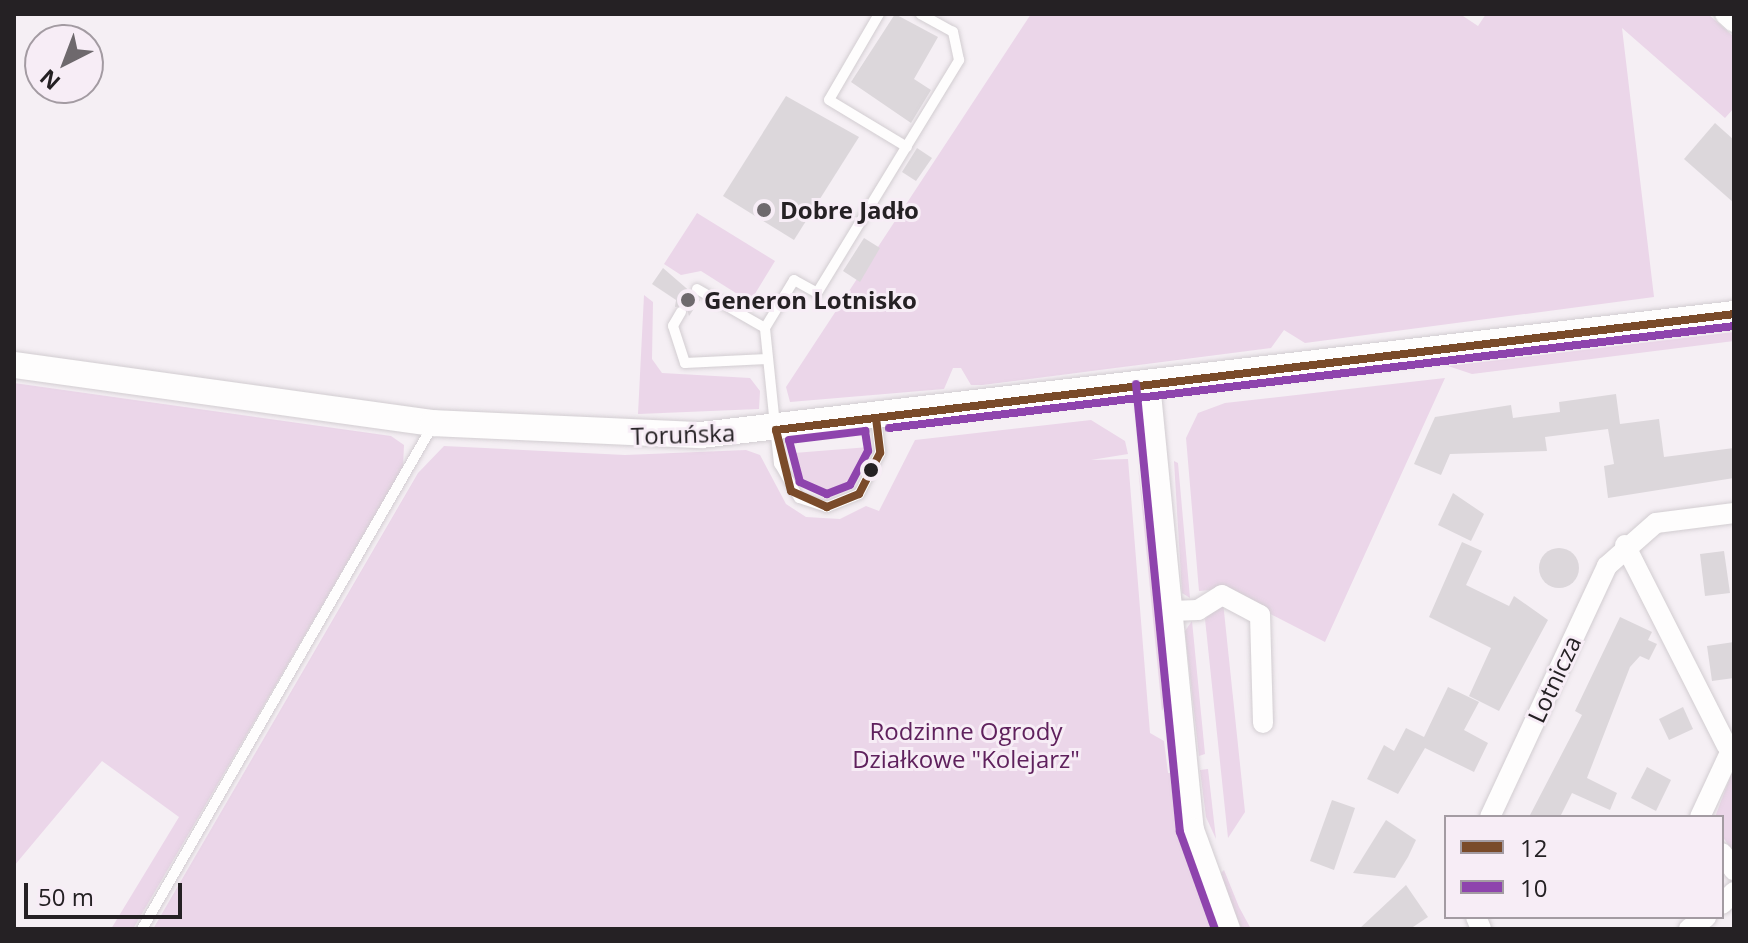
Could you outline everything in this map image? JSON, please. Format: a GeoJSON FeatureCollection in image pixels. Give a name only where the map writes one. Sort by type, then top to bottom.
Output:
{"type":"FeatureCollection","features":[{"type":"Feature","properties":{"kind":"main road","name":"Toruńska"},"geometry":{"type":"LineString","coordinates":[[14,365],[433,423],[625,437],[776,430],[1734,314]]}},
{"type":"Feature","properties":{"kind":"street"},"geometry":{"type":"LineString","coordinates":[[1725,14],[1734,22]]}},
{"type":"Feature","properties":{"kind":"street"},"geometry":{"type":"LineString","coordinates":[[1148,383],[1192,830],[1228,929]]}},
{"type":"Feature","properties":{"kind":"street","name":"Lotnicza"},"geometry":{"type":"LineString","coordinates":[[1491,815],[1607,566],[1625,545],[1656,523],[1734,513]]}},
{"type":"Feature","properties":{"kind":"street"},"geometry":{"type":"LineString","coordinates":[[1625,545],[1730,745],[1701,815]]}},
{"type":"Feature","properties":{"kind":"street"},"geometry":{"type":"LineString","coordinates":[[1171,611],[1198,610],[1222,595],[1260,615],[1263,723]]}},
{"type":"Feature","properties":{"kind":"lane"},"geometry":{"type":"LineString","coordinates":[[879,14],[829,100],[907,147]]}},
{"type":"Feature","properties":{"kind":"lane"},"geometry":{"type":"LineString","coordinates":[[876,418],[874,471],[859,494],[835,507],[807,503],[791,491],[781,473],[765,328],[794,280],[817,293],[959,60],[953,32],[921,14]]}},
{"type":"Feature","properties":{"kind":"lane"},"geometry":{"type":"LineString","coordinates":[[697,289],[765,328]]}},
{"type":"Feature","properties":{"kind":"lane"},"geometry":{"type":"LineString","coordinates":[[681,312],[673,326],[685,363],[767,359]]}},
{"type":"Feature","properties":{"kind":"lane"},"geometry":{"type":"LineString","coordinates":[[142,929],[433,423]]}},
{"type":"Feature","properties":{"kind":"green space"},"geometry":{"type":"Polygon","coordinates":[[[1031,14],[1460,14],[1478,26],[1486,14],[1708,14],[1734,37],[1734,108],[1725,118],[1622,28],[1654,297],[1305,343],[1284,330],[1271,348],[982,385],[971,385],[961,368],[953,368],[944,389],[790,402],[786,387],[1031,14]]]}},
{"type":"Feature","properties":{"kind":"green space"},"geometry":{"type":"Polygon","coordinates":[[[697,213],[775,261],[750,302],[701,271],[681,275],[664,264],[697,213]]]}},
{"type":"Feature","properties":{"kind":"green space"},"geometry":{"type":"Polygon","coordinates":[[[644,295],[653,302],[652,359],[662,373],[750,378],[760,391],[759,409],[638,414],[644,295]]]}},
{"type":"Feature","properties":{"kind":"green space"},"geometry":{"type":"Polygon","coordinates":[[[1734,332],[1734,341],[1472,374],[1448,366],[1734,332]]]}},
{"type":"Feature","properties":{"kind":"green space"},"geometry":{"type":"Polygon","coordinates":[[[1445,378],[1325,642],[1222,589],[1199,591],[1186,438],[1198,413],[1225,403],[1445,378]]]}},
{"type":"Feature","properties":{"kind":"green space"},"geometry":{"type":"Polygon","coordinates":[[[14,383],[391,436],[404,445],[403,467],[133,929],[111,929],[179,817],[102,761],[14,866],[14,383]]]}},
{"type":"Feature","properties":{"kind":"green space","name":"Rodzinne Ogrody Działkowe \"Kolejarz\""},"geometry":{"type":"Polygon","coordinates":[[[1091,420],[1125,441],[1128,454],[1091,460],[1128,459],[1150,733],[1164,741],[1168,773],[1176,773],[1188,864],[1213,929],[153,929],[418,473],[444,446],[625,455],[746,450],[760,455],[786,504],[806,517],[840,519],[866,506],[879,511],[915,440],[1091,420]]]}},
{"type":"Feature","properties":{"kind":"green space"},"geometry":{"type":"Polygon","coordinates":[[[869,447],[857,477],[833,493],[811,489],[793,464],[794,453],[869,447]]]}},
{"type":"Feature","properties":{"kind":"green space"},"geometry":{"type":"Polygon","coordinates":[[[1174,461],[1178,463],[1190,598],[1182,593],[1174,461]]]}},
{"type":"Feature","properties":{"kind":"green space"},"geometry":{"type":"Polygon","coordinates":[[[1138,466],[1168,697],[1162,711],[1138,466]]]}},
{"type":"Feature","properties":{"kind":"green space"},"geometry":{"type":"Polygon","coordinates":[[[1223,602],[1245,812],[1228,838],[1205,619],[1223,602]]]}},
{"type":"Feature","properties":{"kind":"green space"},"geometry":{"type":"Polygon","coordinates":[[[1192,621],[1205,754],[1199,756],[1185,631],[1192,621]]]}},
{"type":"Feature","properties":{"kind":"green space"},"geometry":{"type":"Polygon","coordinates":[[[1734,767],[1734,853],[1724,839],[1724,815],[1716,815],[1734,767]]]}},
{"type":"Feature","properties":{"kind":"green space"},"geometry":{"type":"Polygon","coordinates":[[[1208,769],[1216,839],[1206,817],[1200,770],[1208,769]]]}},
{"type":"Feature","properties":{"kind":"green space"},"geometry":{"type":"Polygon","coordinates":[[[1224,870],[1251,929],[1242,929],[1232,910],[1218,876],[1224,870]]]}},
{"type":"Feature","properties":{"kind":"building"},"geometry":{"type":"Polygon","coordinates":[[[895,14],[938,37],[914,79],[931,90],[911,123],[851,82],[895,14]]]}},
{"type":"Feature","properties":{"kind":"building"},"geometry":{"type":"Polygon","coordinates":[[[786,96],[859,137],[794,240],[723,196],[786,96]]]}},
{"type":"Feature","properties":{"kind":"building"},"geometry":{"type":"Polygon","coordinates":[[[1715,123],[1734,140],[1734,203],[1684,159],[1715,123]]]}},
{"type":"Feature","properties":{"kind":"building"},"geometry":{"type":"Polygon","coordinates":[[[917,148],[932,158],[916,181],[902,172],[917,148]]]}},
{"type":"Feature","properties":{"kind":"building"},"geometry":{"type":"Polygon","coordinates":[[[864,238],[880,248],[860,282],[843,271],[864,238]]]}},
{"type":"Feature","properties":{"kind":"building"},"geometry":{"type":"Polygon","coordinates":[[[663,268],[700,300],[689,316],[686,306],[675,307],[676,300],[652,284],[663,268]]]}},
{"type":"Feature","properties":{"kind":"building"},"geometry":{"type":"Polygon","coordinates":[[[1616,394],[1620,424],[1659,419],[1664,457],[1734,448],[1734,478],[1608,498],[1604,466],[1614,464],[1608,429],[1545,437],[1547,451],[1450,454],[1441,475],[1414,464],[1435,417],[1511,405],[1513,418],[1560,412],[1559,402],[1616,394]]]}},
{"type":"Feature","properties":{"kind":"building"},"geometry":{"type":"Polygon","coordinates":[[[1453,493],[1484,514],[1471,541],[1438,525],[1453,493]]]}},
{"type":"Feature","properties":{"kind":"building"},"geometry":{"type":"Polygon","coordinates":[[[1462,542],[1482,551],[1466,585],[1509,606],[1514,596],[1548,620],[1499,711],[1469,696],[1491,648],[1429,617],[1462,542]]]}},
{"type":"Feature","properties":{"kind":"building"},"geometry":{"type":"Polygon","coordinates":[[[1559,548],[1573,554],[1579,568],[1573,582],[1559,588],[1545,582],[1539,568],[1545,554],[1559,548]]]}},
{"type":"Feature","properties":{"kind":"building"},"geometry":{"type":"Polygon","coordinates":[[[1724,551],[1730,593],[1705,596],[1700,554],[1724,551]]]}},
{"type":"Feature","properties":{"kind":"building"},"geometry":{"type":"Polygon","coordinates":[[[1620,617],[1652,632],[1648,640],[1657,644],[1649,660],[1640,656],[1630,667],[1587,778],[1617,793],[1610,810],[1572,793],[1561,815],[1530,815],[1582,715],[1575,711],[1620,617]]]}},
{"type":"Feature","properties":{"kind":"building"},"geometry":{"type":"Polygon","coordinates":[[[1734,642],[1734,678],[1712,681],[1707,646],[1734,642]]]}},
{"type":"Feature","properties":{"kind":"building"},"geometry":{"type":"Polygon","coordinates":[[[1448,687],[1479,702],[1464,730],[1488,743],[1474,772],[1425,748],[1398,794],[1367,779],[1384,745],[1394,751],[1406,728],[1424,737],[1448,687]]]}},
{"type":"Feature","properties":{"kind":"building"},"geometry":{"type":"Polygon","coordinates":[[[1683,707],[1693,729],[1669,740],[1659,719],[1683,707]]]}},
{"type":"Feature","properties":{"kind":"building"},"geometry":{"type":"Polygon","coordinates":[[[1647,767],[1671,780],[1656,811],[1631,798],[1647,767]]]}},
{"type":"Feature","properties":{"kind":"building"},"geometry":{"type":"Polygon","coordinates":[[[1332,800],[1355,808],[1334,870],[1310,861],[1332,800]]]}},
{"type":"Feature","properties":{"kind":"building"},"geometry":{"type":"Polygon","coordinates":[[[1386,820],[1416,840],[1395,878],[1353,873],[1386,820]]]}},
{"type":"Feature","properties":{"kind":"building"},"geometry":{"type":"Polygon","coordinates":[[[1406,885],[1428,917],[1410,929],[1359,929],[1406,885]]]}},
{"type":"Feature","properties":{"kind":"transit line","name":"12"},"geometry":{"type":"LineString","coordinates":[[876,418],[880,453],[859,494],[827,507],[791,491],[776,430],[1734,314]]}},
{"type":"Feature","properties":{"kind":"transit line","name":"10"},"geometry":{"type":"LineString","coordinates":[[889,428],[1734,326]]}},
{"type":"Feature","properties":{"kind":"transit line","name":"10"},"geometry":{"type":"LineString","coordinates":[[1136,384],[1180,832],[1215,929]]}},
{"type":"Feature","properties":{"kind":"transit line","name":"10"},"geometry":{"type":"LineString","coordinates":[[865,431],[868,451],[850,485],[827,494],[800,482],[789,440],[865,431]]}},
{"type":"Feature","properties":{"kind":"place","name":"Dobre Jadło"},"geometry":{"type":"Point","coordinates":[764,210]}},
{"type":"Feature","properties":{"kind":"place","name":"Generon Lotnisko"},"geometry":{"type":"Point","coordinates":[688,300]}}]}
